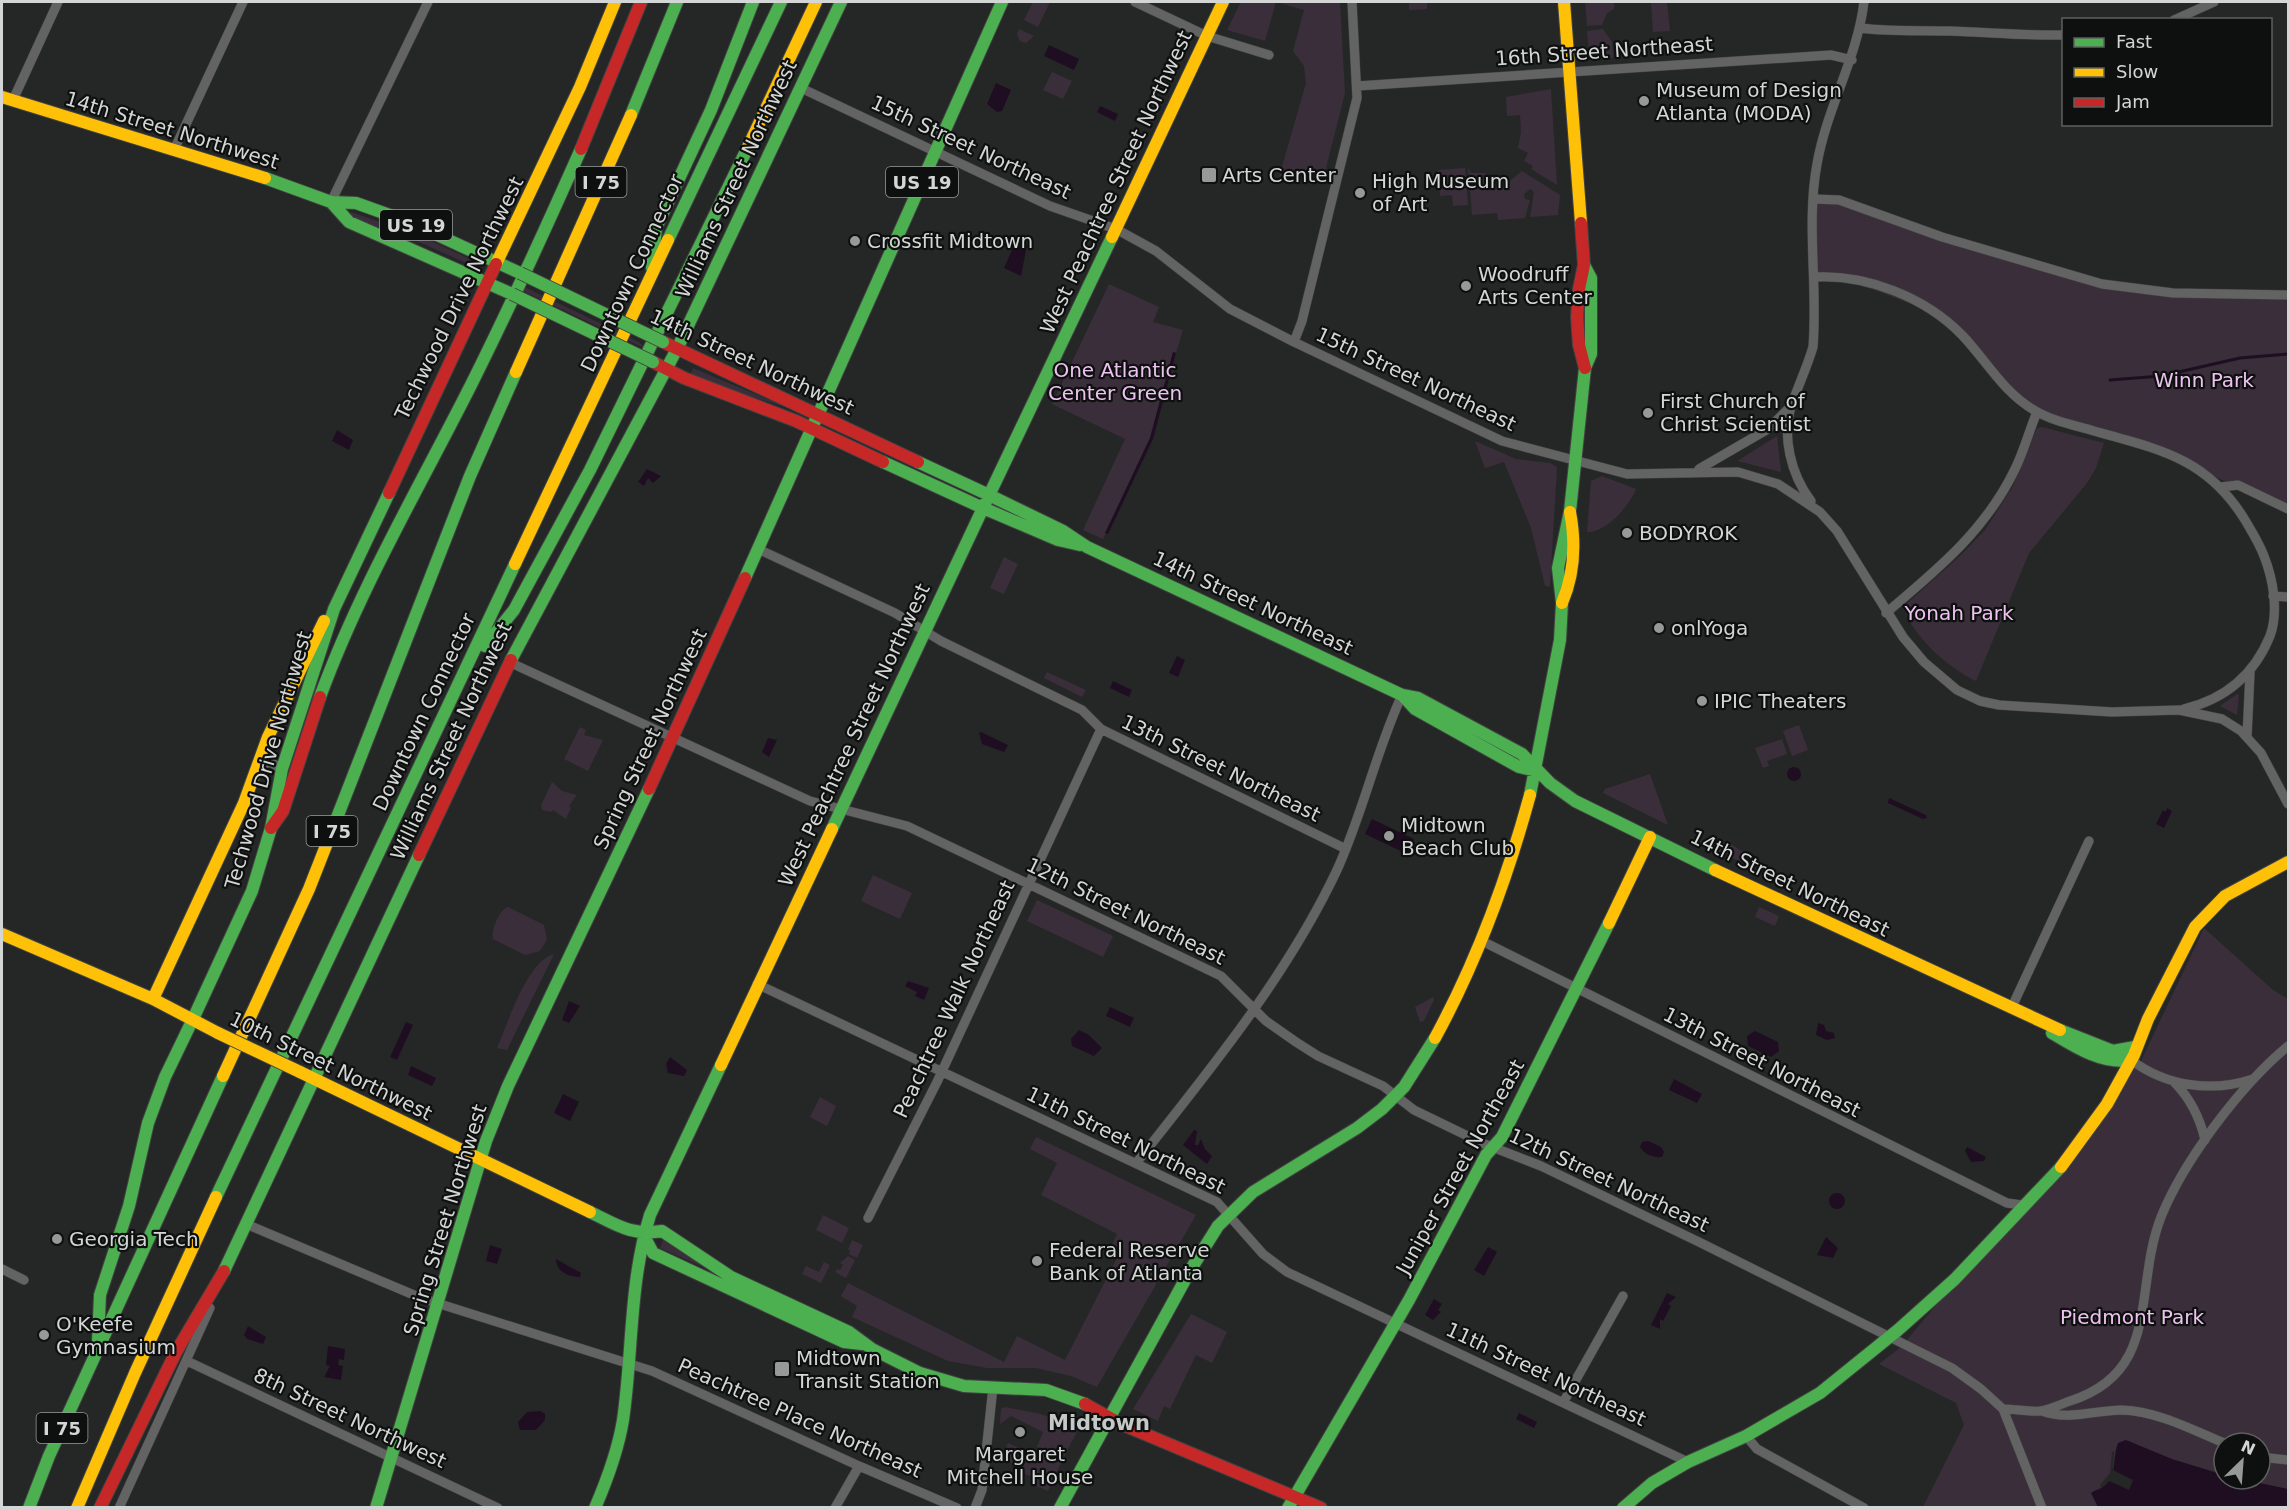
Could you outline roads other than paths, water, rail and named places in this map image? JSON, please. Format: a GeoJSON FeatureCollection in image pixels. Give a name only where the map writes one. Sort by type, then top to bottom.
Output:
{"type":"FeatureCollection","features":[{"type":"Feature","properties":{"kind":"main road","name":"Techwood Drive Northwest"},"geometry":{"type":"LineString","coordinates":[[98,1351],[100,1295],[129,1206],[148,1123],[165,1077],[252,891],[271,828],[282,769],[334,609],[580,87],[615,2]]}},
{"type":"Feature","properties":{"kind":"main road"},"geometry":{"type":"LineString","coordinates":[[271,828],[283,811],[313,714],[336,652],[472,383],[556,206],[602,102],[641,2]]}},
{"type":"Feature","properties":{"kind":"main road","name":"Downtown Connector"},"geometry":{"type":"LineString","coordinates":[[29,1508],[49,1456],[309,890],[470,476],[655,61],[677,2]]}},
{"type":"Feature","properties":{"kind":"main road"},"geometry":{"type":"LineString","coordinates":[[734,56],[753,2]]}},
{"type":"Feature","properties":{"kind":"main road"},"geometry":{"type":"LineString","coordinates":[[651,279],[656,228],[734,56],[762,2]]}},
{"type":"Feature","properties":{"kind":"main road","name":"Downtown Connector"},"geometry":{"type":"LineString","coordinates":[[77,1508],[135,1373],[249,1126],[781,2]]}},
{"type":"Feature","properties":{"kind":"main road"},"geometry":{"type":"LineString","coordinates":[[466,670],[514,610],[590,470],[704,241],[816,2]]}},
{"type":"Feature","properties":{"kind":"main road","name":"Williams Street Northwest"},"geometry":{"type":"LineString","coordinates":[[224,1270],[509,662],[678,349],[841,2]]}},
{"type":"Feature","properties":{"kind":"main road","name":"Spring Street Northwest"},"geometry":{"type":"LineString","coordinates":[[376,1508],[481,1161],[508,1086],[672,740],[1002,2]]}},
{"type":"Feature","properties":{"kind":"main road","name":"West Peachtree Street Northwest"},"geometry":{"type":"LineString","coordinates":[[595,1508],[616,1454],[623,1420],[633,1290],[643,1234],[669,1170],[1223,2]]}},
{"type":"Feature","properties":{"kind":"main road"},"geometry":{"type":"LineString","coordinates":[[1060,1508],[1216,1228],[1229,1214],[1276,1175],[1356,1131],[1410,1081],[1427,1052],[1480,940],[1508,867],[1537,771],[1562,603],[1558,583],[1563,532],[1570,511],[1585,368],[1579,353],[1579,279],[1584,266],[1564,2]]}},
{"type":"Feature","properties":{"kind":"main road","name":"14th Street Northwest"},"geometry":{"type":"LineString","coordinates":[[8,98],[261,177],[331,202],[356,203],[375,209],[520,273],[989,495]]}},
{"type":"Feature","properties":{"kind":"main road","name":"14th Street Northwest"},"geometry":{"type":"LineString","coordinates":[[331,202],[349,222],[512,294],[666,369],[812,429],[983,508]]}},
{"type":"Feature","properties":{"kind":"main road","name":"14th Street Northeast"},"geometry":{"type":"LineString","coordinates":[[989,495],[1063,531],[1087,547],[1402,694],[1415,709],[1519,767],[1537,771],[1554,787],[1575,801],[1742,884],[2034,1020],[2104,1048],[2133,1054]]}},
{"type":"Feature","properties":{"kind":"main road","name":"14th Street Northeast"},"geometry":{"type":"LineString","coordinates":[[983,508],[1058,540],[1087,547]]}},
{"type":"Feature","properties":{"kind":"main road","name":"Techwood Drive Northwest"},"geometry":{"type":"LineString","coordinates":[[153,999],[244,803],[268,738],[311,645],[334,609]]}},
{"type":"Feature","properties":{"kind":"main road","name":"Juniper Street Northeast"},"geometry":{"type":"LineString","coordinates":[[1291,1502],[1396,1323],[1486,1155],[1502,1137],[1650,837]]}},
{"type":"Feature","properties":{"kind":"main road"},"geometry":{"type":"LineString","coordinates":[[1626,1507],[1652,1483],[1688,1462],[1746,1437],[1820,1393],[1891,1336],[1955,1279],[2029,1202],[2080,1143],[2114,1092],[2185,944],[2202,919],[2222,898],[2289,862]]}},
{"type":"Feature","properties":{"kind":"main road","name":"10th Street Northwest"},"geometry":{"type":"LineString","coordinates":[[2,934],[153,999],[481,1161],[628,1230],[643,1234],[662,1232],[731,1277],[849,1332],[863,1344]]}},
{"type":"Feature","properties":{"kind":"main road","name":"14th Street Northeast"},"geometry":{"type":"LineString","coordinates":[[2034,1020],[2055,1035],[2115,1063]]}},
{"type":"Feature","properties":{"kind":"main road"},"geometry":{"type":"LineString","coordinates":[[2104,1048],[2115,1063],[2117,1072],[2114,1092]]}},
{"type":"Feature","properties":{"kind":"main road"},"geometry":{"type":"LineString","coordinates":[[2115,1063],[2133,1054]]}},
{"type":"Feature","properties":{"kind":"main road"},"geometry":{"type":"LineString","coordinates":[[643,1234],[653,1253],[844,1341],[863,1344],[938,1380],[966,1386],[1021,1387],[1064,1394],[1121,1424],[1291,1502],[1321,1508]]}},
{"type":"Feature","properties":{"kind":"main road"},"geometry":{"type":"LineString","coordinates":[[100,1508],[176,1352],[224,1270]]}},
{"type":"Feature","properties":{"kind":"street"},"geometry":{"type":"LineString","coordinates":[[8,98],[58,2]]}},
{"type":"Feature","properties":{"kind":"street"},"geometry":{"type":"LineString","coordinates":[[174,150],[243,2]]}},
{"type":"Feature","properties":{"kind":"street"},"geometry":{"type":"LineString","coordinates":[[331,202],[428,2]]}},
{"type":"Feature","properties":{"kind":"street"},"geometry":{"type":"LineString","coordinates":[[1135,2],[1207,36],[1269,55]]}},
{"type":"Feature","properties":{"kind":"street"},"geometry":{"type":"LineString","coordinates":[[1294,342],[1307,303],[1355,108],[1358,86],[1352,2]]}},
{"type":"Feature","properties":{"kind":"street"},"geometry":{"type":"LineString","coordinates":[[1821,512],[1803,490],[1792,467],[1788,434],[1791,406],[1806,371],[1812,347],[1816,166],[1823,133],[1852,60],[1861,28],[1864,2]]}},
{"type":"Feature","properties":{"kind":"street"},"geometry":{"type":"LineString","coordinates":[[2178,18],[2214,2]]}},
{"type":"Feature","properties":{"kind":"street"},"geometry":{"type":"LineString","coordinates":[[1861,28],[1890,32],[1947,31],[2022,36],[2062,35]]}},
{"type":"Feature","properties":{"kind":"street","name":"16th Street Northeast"},"geometry":{"type":"LineString","coordinates":[[1358,86],[1831,55],[1852,60]]}},
{"type":"Feature","properties":{"kind":"street","name":"15th Street Northeast"},"geometry":{"type":"LineString","coordinates":[[801,88],[1050,206],[1116,229],[1156,251],[1230,309],[1502,441],[1639,476],[1695,471],[1738,472],[1767,479],[1791,491],[1821,512],[1849,546],[1886,613],[1924,662],[1957,690],[1980,701],[1999,705],[2108,712],[2179,710],[2222,719],[2247,737],[2274,773],[2289,804]]}},
{"type":"Feature","properties":{"kind":"street"},"geometry":{"type":"LineString","coordinates":[[1814,199],[1839,200],[1942,237],[2102,284],[2173,293],[2289,295]]}},
{"type":"Feature","properties":{"kind":"street"},"geometry":{"type":"LineString","coordinates":[[1814,277],[1838,276],[1859,279],[1929,309],[1962,336],[2012,394],[2037,412],[2167,454],[2199,469],[2221,487],[2260,546],[2269,570],[2273,596],[2271,631],[2250,673],[2247,737]]}},
{"type":"Feature","properties":{"kind":"street"},"geometry":{"type":"LineString","coordinates":[[1695,471],[1768,429],[1791,406]]}},
{"type":"Feature","properties":{"kind":"street"},"geometry":{"type":"LineString","coordinates":[[1886,613],[1952,557],[1978,528],[2015,468],[2037,412]]}},
{"type":"Feature","properties":{"kind":"street"},"geometry":{"type":"LineString","coordinates":[[2221,487],[2238,484],[2289,509]]}},
{"type":"Feature","properties":{"kind":"street","name":"13th Street Northeast"},"geometry":{"type":"LineString","coordinates":[[758,549],[896,613],[925,631],[1083,710],[1101,729],[1346,849]]}},
{"type":"Feature","properties":{"kind":"street"},"geometry":{"type":"LineString","coordinates":[[2273,596],[2289,597]]}},
{"type":"Feature","properties":{"kind":"street","name":"12th Street Northeast"},"geometry":{"type":"LineString","coordinates":[[509,662],[672,740],[810,801],[908,826],[1221,976],[1266,1020],[1306,1049],[1383,1086],[1414,1110],[1576,1183],[1891,1336],[1966,1377],[2003,1409]]}},
{"type":"Feature","properties":{"kind":"street"},"geometry":{"type":"LineString","coordinates":[[2179,710],[2203,704],[2250,673]]}},
{"type":"Feature","properties":{"kind":"street"},"geometry":{"type":"LineString","coordinates":[[1137,1162],[1253,1007],[1327,890],[1346,849],[1402,694]]}},
{"type":"Feature","properties":{"kind":"street","name":"Peachtree Walk Northeast"},"geometry":{"type":"LineString","coordinates":[[868,1218],[942,1071],[1101,729]]}},
{"type":"Feature","properties":{"kind":"street"},"geometry":{"type":"LineString","coordinates":[[258,766],[266,762],[274,762],[282,769]]}},
{"type":"Feature","properties":{"kind":"street"},"geometry":{"type":"LineString","coordinates":[[2011,1009],[2089,841]]}},
{"type":"Feature","properties":{"kind":"street","name":"13th Street Northeast"},"geometry":{"type":"LineString","coordinates":[[1480,940],[2007,1203],[2022,1205],[2029,1202]]}},
{"type":"Feature","properties":{"kind":"street","name":"11th Street Northeast"},"geometry":{"type":"LineString","coordinates":[[757,984],[1137,1162],[1217,1202],[1259,1249],[1280,1268],[1564,1401],[1688,1462]]}},
{"type":"Feature","properties":{"kind":"street"},"geometry":{"type":"LineString","coordinates":[[2042,1411],[2079,1398],[2116,1376],[2129,1358],[2137,1332],[2150,1257],[2160,1219],[2187,1165],[2253,1079],[2289,1046]]}},
{"type":"Feature","properties":{"kind":"street"},"geometry":{"type":"LineString","coordinates":[[2133,1054],[2173,1082],[2184,1093],[2201,1125],[2205,1140]]}},
{"type":"Feature","properties":{"kind":"street"},"geometry":{"type":"LineString","coordinates":[[2173,1082],[2199,1087],[2218,1087],[2253,1079]]}},
{"type":"Feature","properties":{"kind":"street","name":"Peachtree Place Northeast"},"geometry":{"type":"LineString","coordinates":[[246,1224],[439,1304],[652,1371],[859,1466],[957,1508]]}},
{"type":"Feature","properties":{"kind":"street"},"geometry":{"type":"LineString","coordinates":[[2,1269],[24,1280]]}},
{"type":"Feature","properties":{"kind":"street","name":"Williams Street Northwest"},"geometry":{"type":"LineString","coordinates":[[118,1508],[187,1361],[224,1270]]}},
{"type":"Feature","properties":{"kind":"street"},"geometry":{"type":"LineString","coordinates":[[1564,1401],[1623,1296]]}},
{"type":"Feature","properties":{"kind":"street","name":"8th Street Northwest"},"geometry":{"type":"LineString","coordinates":[[187,1361],[498,1508]]}},
{"type":"Feature","properties":{"kind":"street"},"geometry":{"type":"LineString","coordinates":[[975,1508],[982,1490],[993,1387]]}},
{"type":"Feature","properties":{"kind":"street"},"geometry":{"type":"LineString","coordinates":[[2079,1398],[2084,1414]]}},
{"type":"Feature","properties":{"kind":"street"},"geometry":{"type":"LineString","coordinates":[[2042,1508],[2003,1409],[2042,1411],[2054,1414],[2132,1411],[2167,1420],[2212,1438]]}},
{"type":"Feature","properties":{"kind":"street"},"geometry":{"type":"LineString","coordinates":[[1746,1437],[1757,1449],[1864,1508]]}},
{"type":"Feature","properties":{"kind":"street"},"geometry":{"type":"LineString","coordinates":[[2272,1458],[2289,1460]]}},
{"type":"Feature","properties":{"kind":"street"},"geometry":{"type":"LineString","coordinates":[[835,1508],[859,1466]]}},
{"type":"Feature","properties":{"kind":"waterway"},"geometry":{"type":"LineString","coordinates":[[2110,380],[2161,376],[2240,358],[2288,354]]}},
{"type":"Feature","properties":{"kind":"place","name":"Museum of Design Atlanta (MODA)"},"geometry":{"type":"Point","coordinates":[1644,101]}},
{"type":"Feature","properties":{"kind":"place","name":"Arts Center"},"geometry":{"type":"Point","coordinates":[1209,175]}},
{"type":"Feature","properties":{"kind":"place","name":"High Museum of Art"},"geometry":{"type":"Point","coordinates":[1360,193]}},
{"type":"Feature","properties":{"kind":"place","name":"Crossfit Midtown"},"geometry":{"type":"Point","coordinates":[855,241]}},
{"type":"Feature","properties":{"kind":"place","name":"Woodruff Arts Center"},"geometry":{"type":"Point","coordinates":[1466,286]}},
{"type":"Feature","properties":{"kind":"place","name":"First Church of Christ Scientist"},"geometry":{"type":"Point","coordinates":[1648,413]}},
{"type":"Feature","properties":{"kind":"place","name":"BODYROK"},"geometry":{"type":"Point","coordinates":[1627,533]}},
{"type":"Feature","properties":{"kind":"place","name":"onlYoga"},"geometry":{"type":"Point","coordinates":[1659,628]}},
{"type":"Feature","properties":{"kind":"place","name":"IPIC Theaters"},"geometry":{"type":"Point","coordinates":[1702,701]}},
{"type":"Feature","properties":{"kind":"place","name":"Midtown Beach Club"},"geometry":{"type":"Point","coordinates":[1389,836]}},
{"type":"Feature","properties":{"kind":"place","name":"Georgia Tech"},"geometry":{"type":"Point","coordinates":[57,1239]}},
{"type":"Feature","properties":{"kind":"place","name":"Federal Reserve Bank of Atlanta"},"geometry":{"type":"Point","coordinates":[1037,1261]}},
{"type":"Feature","properties":{"kind":"place","name":"O'Keefe Gymnasium"},"geometry":{"type":"Point","coordinates":[44,1335]}},
{"type":"Feature","properties":{"kind":"place","name":"Midtown Transit Station"},"geometry":{"type":"Point","coordinates":[782,1369]}},
{"type":"Feature","properties":{"kind":"place","name":"Margaret Mitchell House"},"geometry":{"type":"Point","coordinates":[1020,1432]}},
{"type":"Feature","properties":{"kind":"district","name":"Midtown"},"geometry":{"type":"Point","coordinates":[1099,1423]}},
{"type":"Feature","properties":{"kind":"park label","name":"Winn Park"},"geometry":{"type":"Point","coordinates":[2204,380]}},
{"type":"Feature","properties":{"kind":"park label","name":"One Atlantic Center Green"},"geometry":{"type":"Point","coordinates":[1115,382]}},
{"type":"Feature","properties":{"kind":"park label","name":"Yonah Park"},"geometry":{"type":"Point","coordinates":[1959,613]}},
{"type":"Feature","properties":{"kind":"park label","name":"Piedmont Park"},"geometry":{"type":"Point","coordinates":[2132,1317]}}]}
